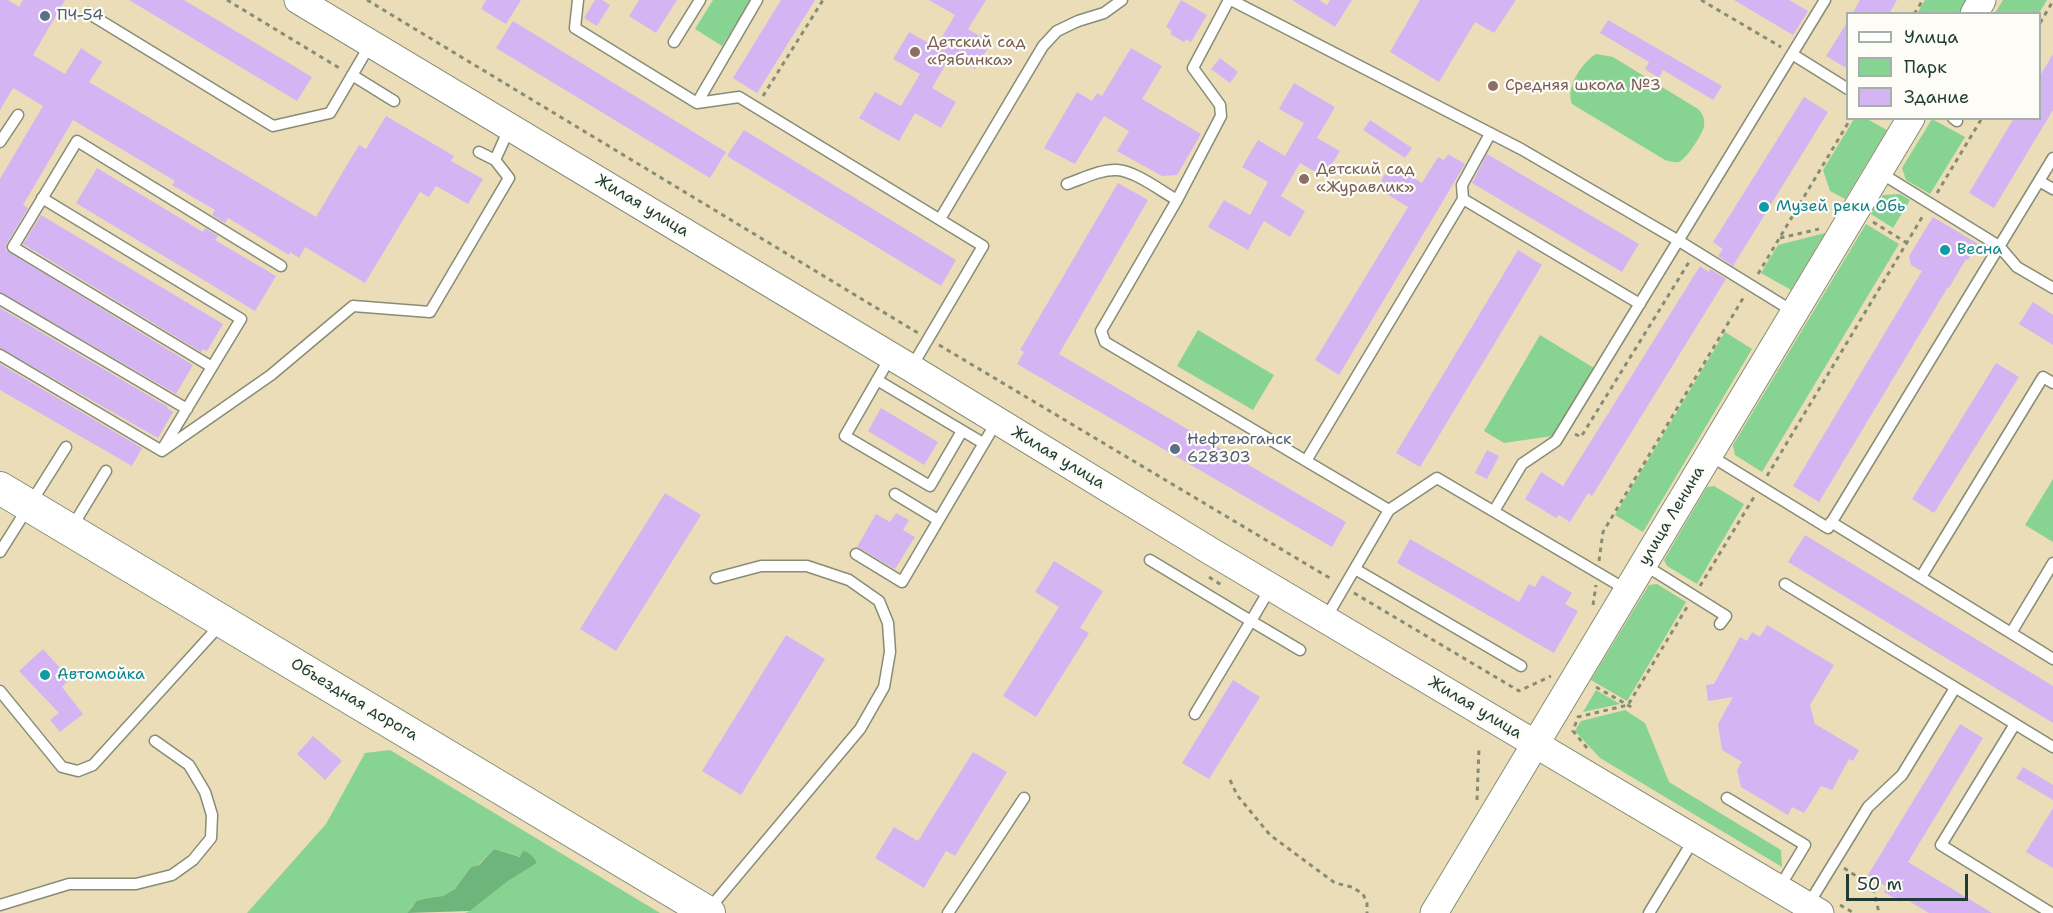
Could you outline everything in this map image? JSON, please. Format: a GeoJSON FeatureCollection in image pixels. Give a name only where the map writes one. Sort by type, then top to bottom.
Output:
{"type":"FeatureCollection","features":[{"type":"Feature","properties":{"kind":"main road","name":"Жилая улица"},"geometry":{"type":"LineString","coordinates":[[298,0],[901,362],[990,432],[1272,587],[1814,909]]}},
{"type":"Feature","properties":{"kind":"main road","name":"улица Ленина"},"geometry":{"type":"LineString","coordinates":[[1434,913],[1879,171],[1904,121]]}},
{"type":"Feature","properties":{"kind":"main road","name":"Объездная дорога"},"geometry":{"type":"LineString","coordinates":[[0,488],[708,912]]}},
{"type":"Feature","properties":{"kind":"lane"},"geometry":{"type":"LineString","coordinates":[[578,0],[575,28],[697,103],[739,97],[940,219],[987,242],[928,339],[877,380],[844,436],[930,486],[962,431]]}},
{"type":"Feature","properties":{"kind":"lane"},"geometry":{"type":"LineString","coordinates":[[674,42],[700,0]]}},
{"type":"Feature","properties":{"kind":"lane"},"geometry":{"type":"LineString","coordinates":[[697,103],[757,0]]}},
{"type":"Feature","properties":{"kind":"lane"},"geometry":{"type":"LineString","coordinates":[[940,219],[1043,46],[1057,31],[1078,21],[1104,13],[1122,0]]}},
{"type":"Feature","properties":{"kind":"lane"},"geometry":{"type":"LineString","coordinates":[[1389,510],[1105,342],[1101,331],[1177,200],[1221,116],[1220,105],[1192,68],[1230,0],[1521,149],[1679,241],[1794,313]]}},
{"type":"Feature","properties":{"kind":"lane"},"geometry":{"type":"LineString","coordinates":[[1494,511],[1522,464],[1556,441],[1825,0]]}},
{"type":"Feature","properties":{"kind":"lane"},"geometry":{"type":"LineString","coordinates":[[88,13],[273,126],[330,113],[371,43]]}},
{"type":"Feature","properties":{"kind":"lane"},"geometry":{"type":"LineString","coordinates":[[1792,54],[1846,88]]}},
{"type":"Feature","properties":{"kind":"lane"},"geometry":{"type":"LineString","coordinates":[[352,75],[394,101]]}},
{"type":"Feature","properties":{"kind":"lane"},"geometry":{"type":"LineString","coordinates":[[0,142],[18,115]]}},
{"type":"Feature","properties":{"kind":"lane"},"geometry":{"type":"LineString","coordinates":[[495,160],[510,126]]}},
{"type":"Feature","properties":{"kind":"lane"},"geometry":{"type":"LineString","coordinates":[[1306,461],[1463,199],[1462,185],[1490,134]]}},
{"type":"Feature","properties":{"kind":"lane"},"geometry":{"type":"LineString","coordinates":[[212,367],[13,247],[77,141],[282,266]]}},
{"type":"Feature","properties":{"kind":"lane"},"geometry":{"type":"LineString","coordinates":[[162,451],[272,375],[353,306],[430,312],[509,178],[495,160],[479,152]]}},
{"type":"Feature","properties":{"kind":"lane"},"geometry":{"type":"LineString","coordinates":[[1708,455],[1828,528],[1999,246],[2014,232],[2053,158]]}},
{"type":"Feature","properties":{"kind":"lane"},"geometry":{"type":"LineString","coordinates":[[1066,184],[1117,170],[1128,172],[1177,200]]}},
{"type":"Feature","properties":{"kind":"lane"},"geometry":{"type":"LineString","coordinates":[[1879,171],[1999,246],[2018,267],[2053,288]]}},
{"type":"Feature","properties":{"kind":"lane"},"geometry":{"type":"LineString","coordinates":[[2039,181],[2053,189]]}},
{"type":"Feature","properties":{"kind":"lane"},"geometry":{"type":"LineString","coordinates":[[42,198],[241,319],[162,451]]}},
{"type":"Feature","properties":{"kind":"lane"},"geometry":{"type":"LineString","coordinates":[[1463,199],[1640,304]]}},
{"type":"Feature","properties":{"kind":"lane"},"geometry":{"type":"LineString","coordinates":[[0,299],[187,410]]}},
{"type":"Feature","properties":{"kind":"lane"},"geometry":{"type":"LineString","coordinates":[[0,355],[162,451]]}},
{"type":"Feature","properties":{"kind":"lane"},"geometry":{"type":"LineString","coordinates":[[1921,577],[2043,377],[2053,383]]}},
{"type":"Feature","properties":{"kind":"lane"},"geometry":{"type":"LineString","coordinates":[[856,554],[902,582],[938,520],[970,476],[990,432],[962,431],[877,380]]}},
{"type":"Feature","properties":{"kind":"lane"},"geometry":{"type":"LineString","coordinates":[[0,552],[66,447]]}},
{"type":"Feature","properties":{"kind":"lane"},"geometry":{"type":"LineString","coordinates":[[70,530],[106,471]]}},
{"type":"Feature","properties":{"kind":"lane"},"geometry":{"type":"LineString","coordinates":[[1325,619],[1389,510],[1437,478],[1627,590]]}},
{"type":"Feature","properties":{"kind":"lane"},"geometry":{"type":"LineString","coordinates":[[895,494],[938,520]]}},
{"type":"Feature","properties":{"kind":"lane"},"geometry":{"type":"LineString","coordinates":[[1831,522],[2053,659]]}},
{"type":"Feature","properties":{"kind":"lane"},"geometry":{"type":"LineString","coordinates":[[1150,560],[1300,650]]}},
{"type":"Feature","properties":{"kind":"lane"},"geometry":{"type":"LineString","coordinates":[[2011,633],[2053,563]]}},
{"type":"Feature","properties":{"kind":"lane"},"geometry":{"type":"LineString","coordinates":[[1643,564],[1726,616],[1720,624]]}},
{"type":"Feature","properties":{"kind":"lane"},"geometry":{"type":"LineString","coordinates":[[708,912],[860,729],[884,687],[890,652],[888,623],[879,601],[849,580],[807,566],[761,566],[716,579]]}},
{"type":"Feature","properties":{"kind":"lane"},"geometry":{"type":"LineString","coordinates":[[1355,569],[1521,666]]}},
{"type":"Feature","properties":{"kind":"lane"},"geometry":{"type":"LineString","coordinates":[[1785,584],[2053,747]]}},
{"type":"Feature","properties":{"kind":"lane"},"geometry":{"type":"LineString","coordinates":[[1195,714],[1272,587]]}},
{"type":"Feature","properties":{"kind":"lane"},"geometry":{"type":"LineString","coordinates":[[0,691],[62,767],[78,771],[93,765],[223,621]]}},
{"type":"Feature","properties":{"kind":"lane"},"geometry":{"type":"LineString","coordinates":[[1814,909],[1834,862],[1868,807],[1902,775],[1955,688]]}},
{"type":"Feature","properties":{"kind":"lane"},"geometry":{"type":"LineString","coordinates":[[2016,724],[1941,845],[2051,913]]}},
{"type":"Feature","properties":{"kind":"lane"},"geometry":{"type":"LineString","coordinates":[[0,905],[69,884],[136,884],[172,876],[193,860],[211,838],[212,815],[205,792],[189,765],[155,741]]}},
{"type":"Feature","properties":{"kind":"lane"},"geometry":{"type":"LineString","coordinates":[[948,913],[1024,798]]}},
{"type":"Feature","properties":{"kind":"lane"},"geometry":{"type":"LineString","coordinates":[[1727,798],[1805,845],[1779,889]]}},
{"type":"Feature","properties":{"kind":"lane"},"geometry":{"type":"LineString","coordinates":[[1649,913],[1694,838]]}},
{"type":"Feature","properties":{"kind":"path"},"geometry":{"type":"LineString","coordinates":[[227,0],[352,75]]}},
{"type":"Feature","properties":{"kind":"path"},"geometry":{"type":"LineString","coordinates":[[367,0],[928,339],[1519,691],[1551,676],[1545,686]]}},
{"type":"Feature","properties":{"kind":"path"},"geometry":{"type":"LineString","coordinates":[[763,96],[823,0]]}},
{"type":"Feature","properties":{"kind":"path"},"geometry":{"type":"LineString","coordinates":[[1701,0],[1792,54]]}},
{"type":"Feature","properties":{"kind":"path"},"geometry":{"type":"LineString","coordinates":[[2041,21],[2053,1]]}},
{"type":"Feature","properties":{"kind":"path"},"geometry":{"type":"LineString","coordinates":[[1593,606],[1603,532],[1850,120]]}},
{"type":"Feature","properties":{"kind":"path"},"geometry":{"type":"LineString","coordinates":[[1578,717],[1628,705],[1981,120]]}},
{"type":"Feature","properties":{"kind":"path"},"geometry":{"type":"LineString","coordinates":[[1565,427],[1581,437],[1695,251]]}},
{"type":"Feature","properties":{"kind":"path"},"geometry":{"type":"LineString","coordinates":[[1208,576],[1223,586]]}},
{"type":"Feature","properties":{"kind":"path"},"geometry":{"type":"LineString","coordinates":[[1591,696],[1597,686],[1633,708]]}},
{"type":"Feature","properties":{"kind":"path"},"geometry":{"type":"LineString","coordinates":[[1573,731],[1584,707]]}},
{"type":"Feature","properties":{"kind":"path"},"geometry":{"type":"LineString","coordinates":[[1476,804],[1479,748]]}},
{"type":"Feature","properties":{"kind":"path"},"geometry":{"type":"LineString","coordinates":[[1230,780],[1237,795],[1270,835],[1335,883],[1352,887],[1363,894],[1367,903],[1367,913]]}},
{"type":"Feature","properties":{"kind":"path"},"geometry":{"type":"LineString","coordinates":[[1834,862],[1873,887],[1879,913]]}},
{"type":"Feature","properties":{"kind":"green space"},"geometry":{"type":"Polygon","coordinates":[[[713,0],[751,0],[722,46],[695,29],[713,0]]]}},
{"type":"Feature","properties":{"kind":"green space"},"geometry":{"type":"Polygon","coordinates":[[[1925,0],[1967,0],[1960,12],[1918,12],[1925,0]]]}},
{"type":"Feature","properties":{"kind":"green space"},"geometry":{"type":"Polygon","coordinates":[[[2003,0],[2047,0],[2040,12],[1996,12],[2003,0]]]}},
{"type":"Feature","properties":{"kind":"green space"},"geometry":{"type":"Polygon","coordinates":[[[1596,54],[1613,57],[1700,111],[1704,119],[1703,130],[1694,146],[1682,160],[1674,162],[1665,160],[1572,104],[1571,91],[1576,76],[1585,63],[1596,54]]]}},
{"type":"Feature","properties":{"kind":"green space"},"geometry":{"type":"Polygon","coordinates":[[[1853,120],[1869,120],[1887,130],[1845,199],[1830,191],[1823,170],[1853,120]]]}},
{"type":"Feature","properties":{"kind":"green space"},"geometry":{"type":"Polygon","coordinates":[[[1931,120],[1965,137],[1930,194],[1906,180],[1902,168],[1931,120]]]}},
{"type":"Feature","properties":{"kind":"green space"},"geometry":{"type":"Polygon","coordinates":[[[1900,194],[1910,200],[1893,228],[1871,214],[1883,195],[1900,194]]]}},
{"type":"Feature","properties":{"kind":"green space"},"geometry":{"type":"Polygon","coordinates":[[[1866,224],[1899,244],[1762,472],[1735,455],[1733,445],[1866,224]]]}},
{"type":"Feature","properties":{"kind":"green space"},"geometry":{"type":"Polygon","coordinates":[[[1825,233],[1791,290],[1761,273],[1778,245],[1825,233]]]}},
{"type":"Feature","properties":{"kind":"green space"},"geometry":{"type":"Polygon","coordinates":[[[1198,330],[1274,375],[1253,410],[1177,366],[1198,330]]]}},
{"type":"Feature","properties":{"kind":"green space"},"geometry":{"type":"Polygon","coordinates":[[[1725,332],[1752,349],[1643,532],[1615,515],[1725,332]]]}},
{"type":"Feature","properties":{"kind":"green space"},"geometry":{"type":"Polygon","coordinates":[[[1540,335],[1594,368],[1552,436],[1504,443],[1484,431],[1540,335]]]}},
{"type":"Feature","properties":{"kind":"green space"},"geometry":{"type":"Polygon","coordinates":[[[2053,479],[2053,542],[2025,525],[2053,479]]]}},
{"type":"Feature","properties":{"kind":"green space"},"geometry":{"type":"Polygon","coordinates":[[[1714,486],[1744,504],[1697,584],[1667,566],[1664,560],[1707,487],[1714,486]]]}},
{"type":"Feature","properties":{"kind":"green space"},"geometry":{"type":"Polygon","coordinates":[[[1657,584],[1686,602],[1627,701],[1591,680],[1649,585],[1657,584]]]}},
{"type":"Feature","properties":{"kind":"green space"},"geometry":{"type":"Polygon","coordinates":[[[1596,690],[1620,704],[1583,712],[1596,690]]]}},
{"type":"Feature","properties":{"kind":"green space"},"geometry":{"type":"Polygon","coordinates":[[[1625,710],[1645,723],[1669,782],[1781,850],[1782,867],[1600,758],[1575,731],[1581,721],[1625,710]]]}},
{"type":"Feature","properties":{"kind":"green space"},"geometry":{"type":"Polygon","coordinates":[[[390,750],[660,913],[465,913],[537,863],[523,851],[521,857],[494,849],[478,865],[471,867],[455,889],[443,896],[428,898],[412,906],[407,913],[247,913],[326,824],[365,753],[390,750]]]}},
{"type":"Feature","properties":{"kind":"green space"},"geometry":{"type":"Polygon","coordinates":[[[494,849],[520,857],[523,851],[531,855],[537,863],[508,881],[470,911],[407,913],[417,901],[443,896],[455,889],[471,867],[479,865],[494,849]]]}},
{"type":"Feature","properties":{"kind":"building"},"geometry":{"type":"Polygon","coordinates":[[[0,0],[8,0],[19,7],[23,0],[65,0],[33,55],[65,74],[81,48],[102,62],[89,82],[316,217],[359,145],[366,149],[386,116],[454,156],[451,161],[483,179],[468,204],[436,186],[429,197],[420,192],[365,283],[305,247],[299,258],[290,252],[289,255],[228,218],[225,223],[212,215],[215,210],[172,185],[175,181],[73,120],[23,205],[28,208],[7,243],[6,250],[193,365],[176,394],[0,292],[0,179],[43,106],[13,88],[0,110],[0,0]]]}},
{"type":"Feature","properties":{"kind":"building"},"geometry":{"type":"Polygon","coordinates":[[[129,0],[184,0],[312,77],[297,101],[129,0]]]}},
{"type":"Feature","properties":{"kind":"building"},"geometry":{"type":"Polygon","coordinates":[[[486,0],[521,0],[506,24],[481,9],[486,0]]]}},
{"type":"Feature","properties":{"kind":"building"},"geometry":{"type":"Polygon","coordinates":[[[595,0],[602,0],[610,5],[597,26],[584,18],[595,0]]]}},
{"type":"Feature","properties":{"kind":"building"},"geometry":{"type":"Polygon","coordinates":[[[639,0],[677,0],[656,33],[629,16],[639,0]]]}},
{"type":"Feature","properties":{"kind":"building"},"geometry":{"type":"Polygon","coordinates":[[[781,0],[815,0],[757,93],[733,78],[781,0]]]}},
{"type":"Feature","properties":{"kind":"building"},"geometry":{"type":"Polygon","coordinates":[[[929,0],[986,0],[968,29],[991,43],[975,69],[951,55],[932,88],[956,102],[941,128],[915,113],[899,141],[859,118],[875,92],[901,106],[920,74],[893,59],[909,32],[936,47],[955,15],[929,0]]]}},
{"type":"Feature","properties":{"kind":"building"},"geometry":{"type":"Polygon","coordinates":[[[1181,0],[1207,15],[1191,42],[1186,39],[1184,42],[1170,34],[1172,31],[1166,27],[1181,0]]]}},
{"type":"Feature","properties":{"kind":"building"},"geometry":{"type":"Polygon","coordinates":[[[1292,0],[1319,0],[1327,5],[1330,0],[1352,0],[1335,27],[1292,0]]]}},
{"type":"Feature","properties":{"kind":"building"},"geometry":{"type":"Polygon","coordinates":[[[1420,0],[1516,0],[1494,33],[1475,22],[1439,82],[1390,52],[1420,0]]]}},
{"type":"Feature","properties":{"kind":"building"},"geometry":{"type":"Polygon","coordinates":[[[1734,0],[1789,0],[1808,11],[1793,35],[1734,0]]]}},
{"type":"Feature","properties":{"kind":"building"},"geometry":{"type":"Polygon","coordinates":[[[1860,0],[1897,0],[1890,12],[1853,12],[1860,0]]]}},
{"type":"Feature","properties":{"kind":"building"},"geometry":{"type":"Polygon","coordinates":[[[1608,20],[1722,86],[1713,100],[1663,70],[1659,78],[1645,69],[1649,62],[1600,33],[1608,20]]]}},
{"type":"Feature","properties":{"kind":"building"},"geometry":{"type":"Polygon","coordinates":[[[513,21],[726,152],[710,178],[496,48],[513,21]]]}},
{"type":"Feature","properties":{"kind":"building"},"geometry":{"type":"Polygon","coordinates":[[[1846,24],[1846,68],[1826,56],[1846,24]]]}},
{"type":"Feature","properties":{"kind":"building"},"geometry":{"type":"Polygon","coordinates":[[[1131,48],[1162,66],[1142,99],[1201,134],[1177,175],[1162,176],[1117,151],[1129,131],[1104,116],[1075,164],[1044,148],[1077,92],[1092,101],[1097,93],[1102,96],[1131,48]]]}},
{"type":"Feature","properties":{"kind":"building"},"geometry":{"type":"Polygon","coordinates":[[[2053,54],[2053,110],[1994,208],[1969,193],[2013,120],[2041,120],[2041,74],[2053,54]]]}},
{"type":"Feature","properties":{"kind":"building"},"geometry":{"type":"Polygon","coordinates":[[[1220,58],[1238,72],[1230,83],[1211,69],[1220,58]]]}},
{"type":"Feature","properties":{"kind":"building"},"geometry":{"type":"Polygon","coordinates":[[[1294,83],[1335,107],[1317,138],[1340,151],[1324,177],[1300,163],[1281,196],[1305,211],[1290,237],[1264,221],[1248,250],[1208,227],[1224,200],[1250,215],[1268,182],[1242,167],[1258,140],[1285,156],[1304,123],[1279,109],[1294,83]]]}},
{"type":"Feature","properties":{"kind":"building"},"geometry":{"type":"Polygon","coordinates":[[[1804,97],[1828,112],[1733,266],[1718,256],[1723,249],[1713,242],[1804,97]]]}},
{"type":"Feature","properties":{"kind":"building"},"geometry":{"type":"Polygon","coordinates":[[[1370,120],[1412,148],[1405,158],[1363,130],[1370,120]]]}},
{"type":"Feature","properties":{"kind":"building"},"geometry":{"type":"Polygon","coordinates":[[[744,130],[956,260],[941,286],[727,156],[744,130]]]}},
{"type":"Feature","properties":{"kind":"building"},"geometry":{"type":"Polygon","coordinates":[[[1448,154],[1465,164],[1339,375],[1315,360],[1408,207],[1377,188],[1391,164],[1422,183],[1438,157],[1444,160],[1448,154]]]}},
{"type":"Feature","properties":{"kind":"building"},"geometry":{"type":"Polygon","coordinates":[[[1487,154],[1639,244],[1622,272],[1472,183],[1487,154]]]}},
{"type":"Feature","properties":{"kind":"building"},"geometry":{"type":"Polygon","coordinates":[[[97,168],[203,232],[205,228],[218,236],[215,240],[276,276],[255,311],[76,203],[97,168]]]}},
{"type":"Feature","properties":{"kind":"building"},"geometry":{"type":"Polygon","coordinates":[[[1118,183],[1148,200],[1059,354],[1346,522],[1332,547],[1017,364],[1024,352],[1020,350],[1118,183]]]}},
{"type":"Feature","properties":{"kind":"building"},"geometry":{"type":"Polygon","coordinates":[[[41,215],[223,324],[207,351],[203,349],[201,352],[23,244],[41,215]]]}},
{"type":"Feature","properties":{"kind":"building"},"geometry":{"type":"Polygon","coordinates":[[[1933,217],[1980,245],[1973,256],[1966,259],[1948,287],[1819,502],[1793,486],[1922,271],[1911,265],[1909,256],[1933,217]]]}},
{"type":"Feature","properties":{"kind":"building"},"geometry":{"type":"Polygon","coordinates":[[[1518,250],[1542,265],[1420,467],[1396,453],[1518,250]]]}},
{"type":"Feature","properties":{"kind":"building"},"geometry":{"type":"Polygon","coordinates":[[[1700,266],[1726,279],[1592,496],[1588,493],[1570,522],[1559,515],[1556,518],[1525,499],[1541,472],[1563,486],[1700,266]]]}},
{"type":"Feature","properties":{"kind":"building"},"geometry":{"type":"Polygon","coordinates":[[[2033,302],[2053,315],[2053,345],[2019,324],[2033,302]]]}},
{"type":"Feature","properties":{"kind":"building"},"geometry":{"type":"Polygon","coordinates":[[[0,308],[168,407],[173,412],[158,438],[0,348],[0,308]]]}},
{"type":"Feature","properties":{"kind":"building"},"geometry":{"type":"Polygon","coordinates":[[[1996,363],[2019,377],[1934,513],[1912,499],[1996,363]]]}},
{"type":"Feature","properties":{"kind":"building"},"geometry":{"type":"Polygon","coordinates":[[[0,364],[142,448],[132,466],[0,390],[0,364]]]}},
{"type":"Feature","properties":{"kind":"building"},"geometry":{"type":"Polygon","coordinates":[[[881,408],[938,442],[924,465],[868,431],[881,408]]]}},
{"type":"Feature","properties":{"kind":"building"},"geometry":{"type":"Polygon","coordinates":[[[1487,450],[1499,456],[1487,479],[1475,473],[1487,450]]]}},
{"type":"Feature","properties":{"kind":"building"},"geometry":{"type":"Polygon","coordinates":[[[665,493],[701,515],[616,651],[580,629],[665,493]]]}},
{"type":"Feature","properties":{"kind":"building"},"geometry":{"type":"Polygon","coordinates":[[[896,513],[909,520],[903,530],[915,537],[895,569],[857,547],[876,514],[890,522],[896,513]]]}},
{"type":"Feature","properties":{"kind":"building"},"geometry":{"type":"Polygon","coordinates":[[[1805,535],[2053,686],[2053,723],[1788,562],[1805,535]]]}},
{"type":"Feature","properties":{"kind":"building"},"geometry":{"type":"Polygon","coordinates":[[[1410,539],[1519,602],[1529,584],[1535,587],[1542,575],[1572,593],[1565,604],[1578,611],[1554,653],[1397,563],[1410,539]]]}},
{"type":"Feature","properties":{"kind":"building"},"geometry":{"type":"Polygon","coordinates":[[[1054,561],[1103,591],[1080,628],[1089,633],[1036,717],[1003,696],[1059,607],[1035,592],[1054,561]]]}},
{"type":"Feature","properties":{"kind":"building"},"geometry":{"type":"Polygon","coordinates":[[[1767,625],[1834,665],[1810,705],[1815,724],[1859,750],[1853,761],[1849,759],[1832,790],[1821,786],[1804,813],[1792,807],[1788,815],[1741,787],[1737,770],[1742,762],[1722,750],[1718,724],[1733,697],[1708,701],[1706,685],[1714,684],[1740,637],[1747,641],[1752,632],[1760,637],[1767,625]]]}},
{"type":"Feature","properties":{"kind":"building"},"geometry":{"type":"Polygon","coordinates":[[[786,635],[825,659],[741,795],[702,771],[786,635]]]}},
{"type":"Feature","properties":{"kind":"building","name":"Автомойка"},"geometry":{"type":"Polygon","coordinates":[[[43,649],[70,679],[62,687],[83,714],[60,732],[50,720],[59,713],[19,671],[43,649]]]}},
{"type":"Feature","properties":{"kind":"building"},"geometry":{"type":"Polygon","coordinates":[[[1233,680],[1260,697],[1209,779],[1182,763],[1233,680]]]}},
{"type":"Feature","properties":{"kind":"building"},"geometry":{"type":"Polygon","coordinates":[[[1960,724],[1983,738],[1908,862],[1992,913],[1929,913],[1904,898],[1901,902],[1884,892],[1887,887],[1868,875],[1960,724]]]}},
{"type":"Feature","properties":{"kind":"building"},"geometry":{"type":"Polygon","coordinates":[[[313,736],[342,761],[325,780],[297,754],[313,736]]]}},
{"type":"Feature","properties":{"kind":"building"},"geometry":{"type":"Polygon","coordinates":[[[973,752],[1007,772],[955,856],[946,851],[924,888],[875,858],[894,827],[918,841],[973,752]]]}},
{"type":"Feature","properties":{"kind":"building"},"geometry":{"type":"Polygon","coordinates":[[[2023,767],[2053,785],[2053,800],[2016,778],[2023,767]]]}},
{"type":"Feature","properties":{"kind":"building"},"geometry":{"type":"Polygon","coordinates":[[[2053,808],[2053,868],[2026,852],[2053,808]]]}},
{"type":"Feature","properties":{"kind":"place","name":"ПЧ-54"},"geometry":{"type":"Point","coordinates":[45,16]}},
{"type":"Feature","properties":{"kind":"place","name":"Детский сад «Рябинка»"},"geometry":{"type":"Point","coordinates":[915,52]}},
{"type":"Feature","properties":{"kind":"place","name":"Средняя школа №3"},"geometry":{"type":"Point","coordinates":[1493,86]}},
{"type":"Feature","properties":{"kind":"place","name":"Детский сад «Журавлик»"},"geometry":{"type":"Point","coordinates":[1304,179]}},
{"type":"Feature","properties":{"kind":"place","name":"Музей реки Обь"},"geometry":{"type":"Point","coordinates":[1764,207]}},
{"type":"Feature","properties":{"kind":"place","name":"Весна"},"geometry":{"type":"Point","coordinates":[1945,250]}},
{"type":"Feature","properties":{"kind":"place","name":"Нефтеюганск 628303"},"geometry":{"type":"Point","coordinates":[1175,449]}},
{"type":"Feature","properties":{"kind":"place","name":"Автомойка"},"geometry":{"type":"Point","coordinates":[45,675]}}]}
